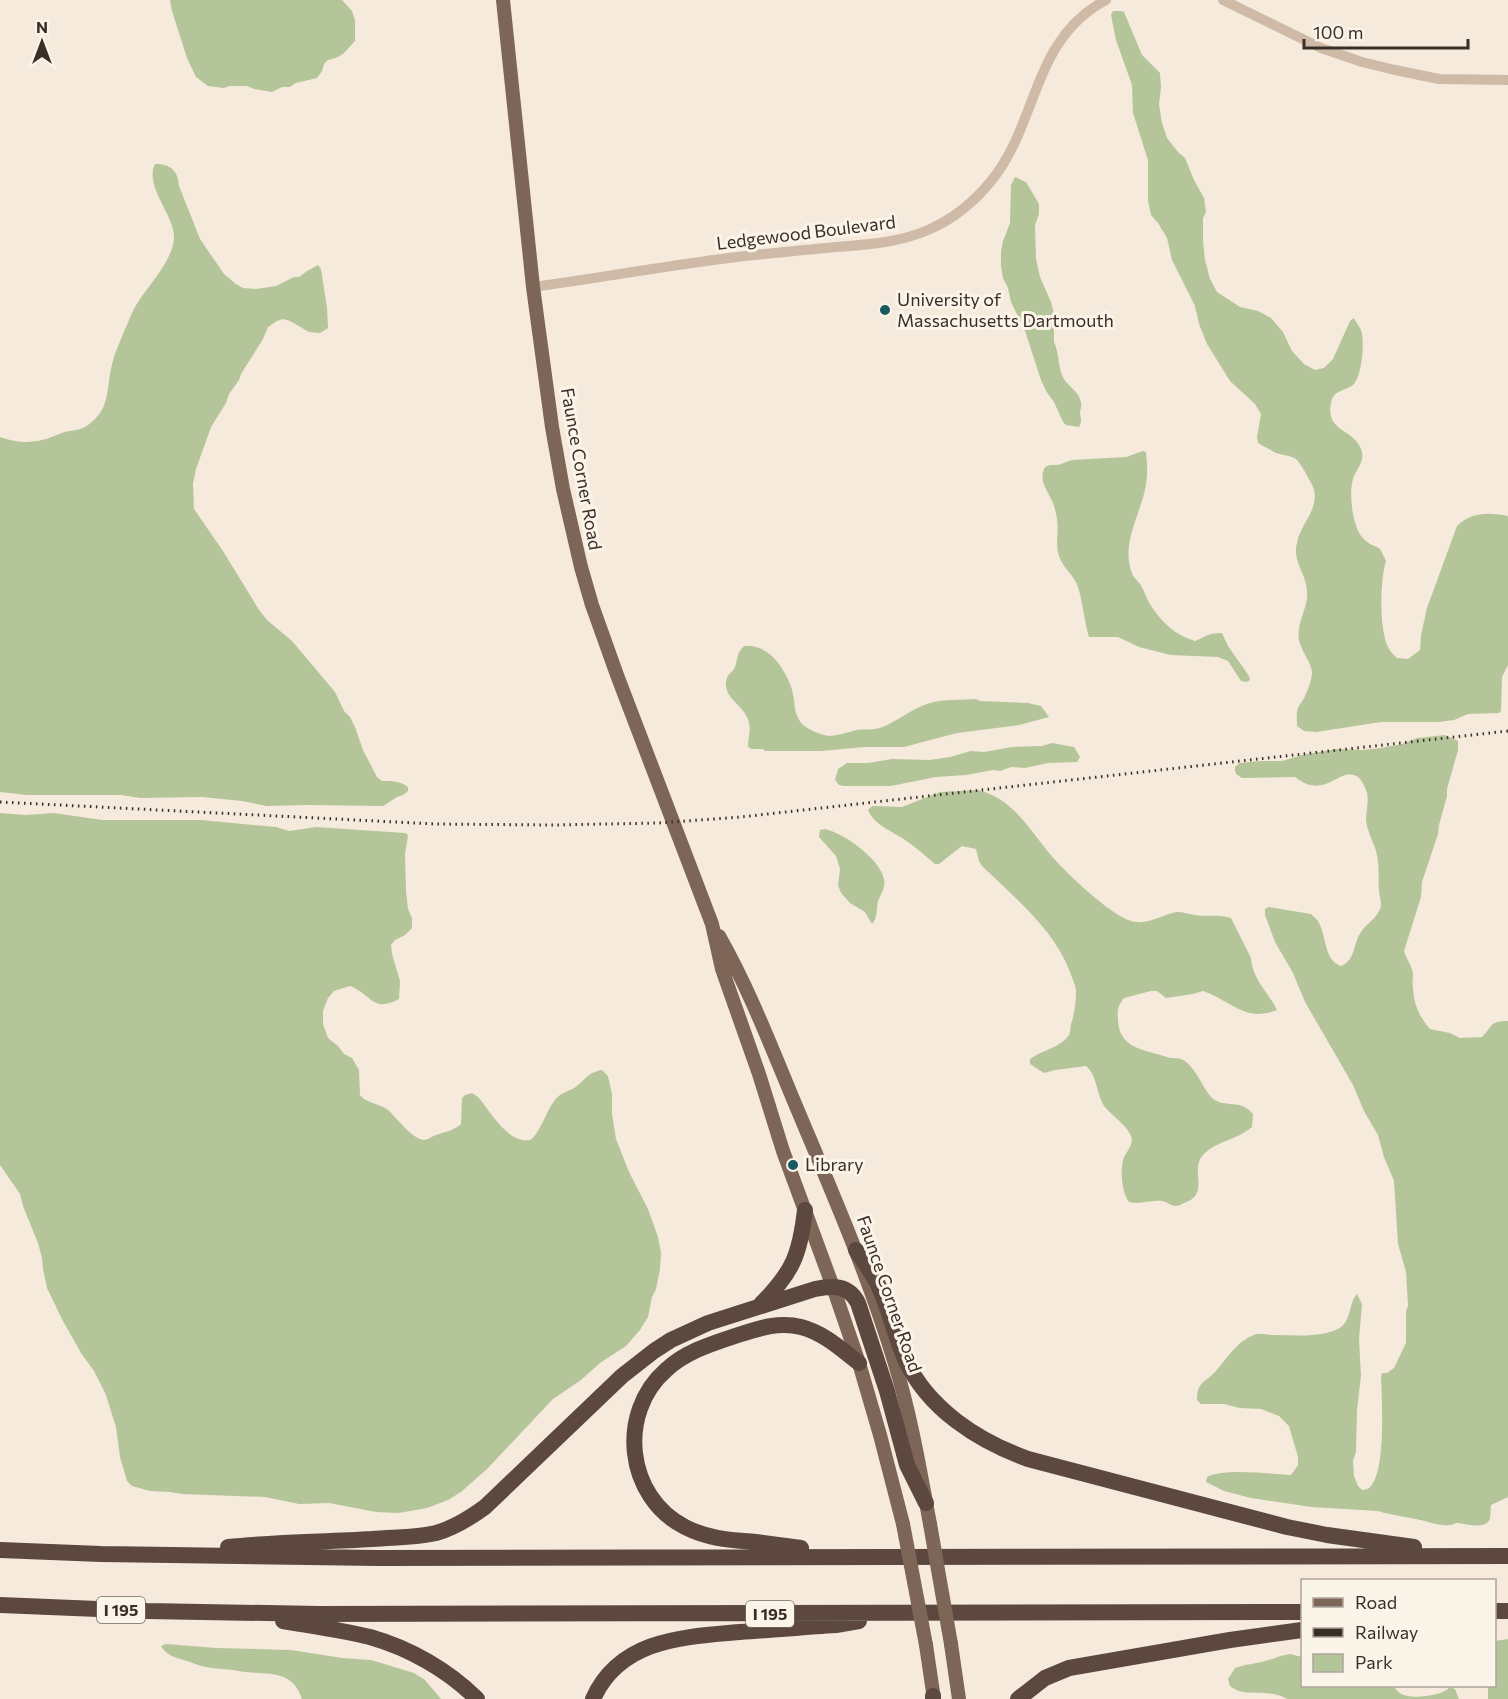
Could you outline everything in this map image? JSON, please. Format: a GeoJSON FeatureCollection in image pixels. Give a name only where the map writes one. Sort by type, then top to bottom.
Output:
{"type":"FeatureCollection","features":[{"type":"Feature","properties":{"kind":"highway"},"geometry":{"type":"LineString","coordinates":[[758,1307],[782,1282],[793,1263],[800,1244],[805,1210]]}},
{"type":"Feature","properties":{"kind":"highway"},"geometry":{"type":"LineString","coordinates":[[856,1250],[880,1288],[906,1360],[916,1377],[927,1393],[954,1419],[988,1443],[1028,1459],[1287,1527],[1338,1537],[1474,1556]]}},
{"type":"Feature","properties":{"kind":"highway"},"geometry":{"type":"LineString","coordinates":[[156,1555],[256,1544],[411,1537],[449,1528],[473,1517],[485,1507],[622,1376],[671,1340],[708,1323],[815,1289],[833,1287],[850,1292],[858,1302],[887,1391],[907,1465],[926,1503]]}},
{"type":"Feature","properties":{"kind":"highway"},"geometry":{"type":"LineString","coordinates":[[859,1363],[825,1337],[791,1325],[780,1324],[760,1328],[712,1344],[678,1360],[657,1378],[638,1412],[634,1448],[642,1482],[654,1501],[673,1520],[693,1531],[719,1539],[870,1557]]}},
{"type":"Feature","properties":{"kind":"highway"},"geometry":{"type":"LineString","coordinates":[[0,1550],[367,1558],[1508,1556]]}},
{"type":"Feature","properties":{"kind":"highway","name":"I 195"},"geometry":{"type":"LineString","coordinates":[[0,1605],[238,1612],[903,1614],[1301,1612]]}},
{"type":"Feature","properties":{"kind":"highway"},"geometry":{"type":"LineString","coordinates":[[238,1612],[356,1634],[387,1643],[431,1664],[458,1682],[477,1699]]}},
{"type":"Feature","properties":{"kind":"highway"},"geometry":{"type":"LineString","coordinates":[[594,1699],[600,1686],[617,1666],[641,1651],[663,1642],[688,1637],[836,1625],[903,1614]]}},
{"type":"Feature","properties":{"kind":"highway"},"geometry":{"type":"LineString","coordinates":[[1018,1699],[1045,1678],[1069,1668],[1301,1630]]}},
{"type":"Feature","properties":{"kind":"main road","name":"Faunce Corner Road"},"geometry":{"type":"LineString","coordinates":[[503,0],[533,287],[557,460],[581,567],[617,675],[712,924],[722,969],[783,1151],[859,1363],[903,1524],[926,1645],[933,1698]]}},
{"type":"Feature","properties":{"kind":"main road","name":"Faunce Corner Road"},"geometry":{"type":"LineString","coordinates":[[712,924],[735,964],[856,1250],[896,1366],[930,1524],[959,1699]]}},
{"type":"Feature","properties":{"kind":"main road"},"geometry":{"type":"LineString","coordinates":[[759,1074],[778,1064]]}},
{"type":"Feature","properties":{"kind":"street","name":"Ledgewood Boulevard"},"geometry":{"type":"LineString","coordinates":[[533,287],[714,260],[885,242],[927,231],[946,222],[980,194],[1005,160],[1017,139],[1043,71],[1061,39],[1083,15],[1106,0]]}},
{"type":"Feature","properties":{"kind":"street"},"geometry":{"type":"LineString","coordinates":[[1222,0],[1322,48],[1362,62],[1439,79],[1508,80]]}},
{"type":"Feature","properties":{"kind":"green space"},"geometry":{"type":"Polygon","coordinates":[[[170,0],[342,0],[352,11],[355,20],[355,41],[343,54],[328,60],[317,78],[296,83],[290,87],[282,87],[272,92],[247,86],[224,88],[208,86],[196,77],[187,58],[170,0]]]}},
{"type":"Feature","properties":{"kind":"green space"},"geometry":{"type":"Polygon","coordinates":[[[1113,11],[1124,12],[1142,55],[1160,73],[1159,104],[1167,138],[1185,158],[1204,198],[1205,260],[1210,279],[1217,292],[1240,307],[1258,311],[1271,318],[1283,332],[1292,351],[1304,364],[1315,370],[1324,368],[1333,359],[1350,321],[1354,318],[1361,330],[1362,357],[1357,380],[1334,395],[1330,412],[1336,425],[1353,437],[1361,449],[1362,458],[1352,484],[1352,511],[1359,533],[1367,542],[1380,549],[1386,561],[1382,592],[1383,629],[1389,649],[1397,658],[1408,659],[1420,650],[1427,608],[1457,526],[1468,518],[1481,514],[1508,516],[1508,665],[1502,677],[1501,711],[1499,713],[1468,714],[1454,720],[1439,722],[1381,722],[1316,732],[1304,731],[1297,726],[1297,710],[1307,691],[1312,674],[1311,666],[1299,640],[1299,627],[1307,591],[1296,550],[1299,536],[1314,502],[1313,487],[1296,459],[1274,452],[1258,443],[1261,414],[1255,404],[1230,381],[1207,344],[1195,306],[1172,260],[1167,238],[1151,215],[1148,201],[1148,160],[1133,113],[1132,85],[1116,40],[1111,15],[1113,11]]]}},
{"type":"Feature","properties":{"kind":"green space"},"geometry":{"type":"Polygon","coordinates":[[[155,164],[173,169],[200,239],[224,274],[236,284],[243,288],[256,289],[276,286],[294,277],[299,277],[318,265],[321,269],[328,328],[320,333],[309,332],[283,319],[268,327],[211,427],[196,469],[193,484],[194,509],[259,610],[267,620],[292,641],[335,692],[355,727],[363,750],[377,777],[382,781],[399,782],[408,787],[408,791],[403,795],[383,806],[267,806],[202,797],[140,798],[121,795],[27,795],[0,792],[0,437],[24,442],[46,439],[85,427],[101,412],[114,357],[132,313],[163,267],[174,238],[170,220],[153,182],[155,164]]]}},
{"type":"Feature","properties":{"kind":"green space"},"geometry":{"type":"Polygon","coordinates":[[[1015,177],[1026,182],[1039,204],[1039,214],[1035,225],[1036,259],[1054,314],[1054,342],[1061,371],[1064,379],[1080,399],[1079,427],[1066,425],[1063,422],[1046,391],[1003,278],[1001,252],[1010,223],[1011,185],[1015,177]]]}},
{"type":"Feature","properties":{"kind":"green space"},"geometry":{"type":"Polygon","coordinates":[[[1146,452],[1147,476],[1144,495],[1130,539],[1129,561],[1133,574],[1154,611],[1175,631],[1195,641],[1210,634],[1222,633],[1228,646],[1249,676],[1250,680],[1247,682],[1241,681],[1228,661],[1218,657],[1171,655],[1139,647],[1118,637],[1089,637],[1078,587],[1059,556],[1057,517],[1053,502],[1043,483],[1043,471],[1050,465],[1072,460],[1126,457],[1146,452]]]}},
{"type":"Feature","properties":{"kind":"green space"},"geometry":{"type":"Polygon","coordinates":[[[744,646],[760,648],[773,657],[783,669],[790,684],[800,722],[805,727],[826,736],[880,728],[923,705],[947,700],[976,699],[1028,703],[1041,706],[1049,717],[1019,725],[957,733],[904,747],[865,747],[821,751],[752,749],[748,747],[750,729],[747,717],[730,696],[726,685],[738,654],[744,646]]]}},
{"type":"Feature","properties":{"kind":"green space"},"geometry":{"type":"Polygon","coordinates":[[[1445,735],[1458,741],[1458,750],[1438,834],[1422,882],[1421,897],[1404,951],[1413,974],[1416,1005],[1430,1029],[1450,1033],[1460,1038],[1482,1037],[1494,1023],[1508,1021],[1508,1497],[1491,1505],[1489,1522],[1476,1525],[1458,1523],[1440,1525],[1378,1511],[1311,1507],[1251,1498],[1224,1491],[1206,1482],[1207,1477],[1236,1472],[1291,1475],[1298,1465],[1298,1457],[1289,1426],[1279,1416],[1261,1409],[1240,1408],[1224,1404],[1201,1404],[1197,1400],[1198,1389],[1202,1383],[1216,1371],[1233,1350],[1249,1337],[1256,1334],[1323,1334],[1338,1329],[1346,1322],[1357,1294],[1362,1304],[1359,1339],[1361,1376],[1356,1452],[1353,1461],[1354,1476],[1362,1490],[1368,1489],[1375,1479],[1379,1467],[1382,1435],[1381,1377],[1382,1373],[1387,1373],[1394,1368],[1406,1343],[1408,1306],[1406,1272],[1398,1244],[1394,1181],[1378,1135],[1353,1085],[1305,1002],[1293,973],[1275,942],[1265,915],[1265,909],[1269,907],[1311,914],[1322,930],[1332,959],[1341,966],[1349,960],[1358,936],[1381,906],[1377,856],[1366,820],[1367,793],[1361,780],[1351,774],[1324,785],[1315,786],[1306,784],[1295,777],[1242,778],[1236,774],[1235,767],[1240,763],[1282,761],[1336,749],[1381,748],[1417,738],[1445,735]]]}},
{"type":"Feature","properties":{"kind":"green space"},"geometry":{"type":"Polygon","coordinates":[[[1052,743],[1074,747],[1080,757],[1077,762],[1048,763],[1025,768],[1011,767],[1000,771],[936,777],[891,786],[844,786],[839,785],[835,780],[838,769],[847,763],[868,763],[892,759],[930,760],[971,751],[984,752],[1052,743]]]}},
{"type":"Feature","properties":{"kind":"green space"},"geometry":{"type":"Polygon","coordinates":[[[978,790],[1003,801],[1022,819],[1064,869],[1120,916],[1135,922],[1153,920],[1177,912],[1231,918],[1251,958],[1254,973],[1277,1010],[1256,1014],[1247,1012],[1203,991],[1166,998],[1157,991],[1151,991],[1124,998],[1118,1011],[1119,1029],[1128,1042],[1142,1050],[1185,1061],[1212,1098],[1222,1103],[1243,1106],[1253,1114],[1252,1127],[1208,1150],[1203,1155],[1199,1161],[1198,1188],[1192,1199],[1175,1206],[1162,1201],[1129,1202],[1124,1192],[1122,1173],[1124,1157],[1132,1142],[1131,1136],[1105,1107],[1090,1070],[1086,1066],[1044,1073],[1030,1064],[1030,1059],[1061,1043],[1069,1035],[1076,1002],[1076,990],[1070,972],[1063,956],[1044,928],[982,866],[976,849],[962,846],[939,864],[935,864],[909,843],[874,820],[868,810],[872,806],[902,807],[940,792],[978,790]]]}},
{"type":"Feature","properties":{"kind":"green space"},"geometry":{"type":"Polygon","coordinates":[[[0,813],[25,815],[54,813],[102,820],[201,820],[276,827],[289,831],[316,827],[408,835],[405,854],[406,891],[412,928],[391,945],[400,981],[399,999],[390,1003],[378,1003],[350,986],[334,991],[328,998],[323,1011],[323,1024],[328,1038],[344,1054],[352,1058],[359,1070],[360,1095],[388,1110],[410,1132],[424,1140],[461,1124],[462,1098],[472,1093],[507,1132],[522,1140],[530,1140],[537,1133],[552,1105],[561,1094],[574,1088],[589,1075],[602,1070],[608,1076],[612,1094],[616,1139],[629,1172],[648,1209],[661,1253],[656,1289],[648,1317],[640,1330],[626,1346],[553,1399],[487,1469],[461,1492],[427,1508],[399,1513],[376,1512],[329,1503],[299,1504],[265,1497],[182,1494],[150,1491],[132,1486],[127,1481],[120,1457],[116,1427],[106,1395],[63,1321],[47,1288],[38,1243],[20,1194],[0,1165],[0,813]]]}},
{"type":"Feature","properties":{"kind":"green space"},"geometry":{"type":"Polygon","coordinates":[[[825,829],[851,841],[869,855],[881,871],[884,885],[872,924],[865,912],[850,903],[841,893],[838,885],[840,869],[836,856],[819,837],[820,830],[825,829]]]}},
{"type":"Feature","properties":{"kind":"green space"},"geometry":{"type":"Polygon","coordinates":[[[1508,1639],[1508,1699],[1488,1699],[1488,1687],[1496,1687],[1496,1641],[1508,1639]]]}},
{"type":"Feature","properties":{"kind":"green space"},"geometry":{"type":"Polygon","coordinates":[[[166,1644],[291,1650],[371,1660],[414,1673],[425,1680],[441,1699],[302,1699],[297,1689],[284,1677],[201,1666],[168,1654],[161,1646],[166,1644]]]}},
{"type":"Feature","properties":{"kind":"green space"},"geometry":{"type":"Polygon","coordinates":[[[1284,1655],[1301,1657],[1301,1687],[1394,1687],[1399,1693],[1415,1697],[1435,1695],[1450,1687],[1455,1689],[1459,1699],[1287,1699],[1272,1694],[1243,1692],[1230,1686],[1228,1679],[1235,1668],[1284,1655]]]}},
{"type":"Feature","properties":{"kind":"railway"},"geometry":{"type":"LineString","coordinates":[[0,802],[435,824],[659,823],[741,817],[1508,731]]}},
{"type":"Feature","properties":{"kind":"place","name":"University of Massachusetts Dartmouth"},"geometry":{"type":"Point","coordinates":[885,310]}},
{"type":"Feature","properties":{"kind":"place","name":"Library"},"geometry":{"type":"Point","coordinates":[793,1165]}}]}
